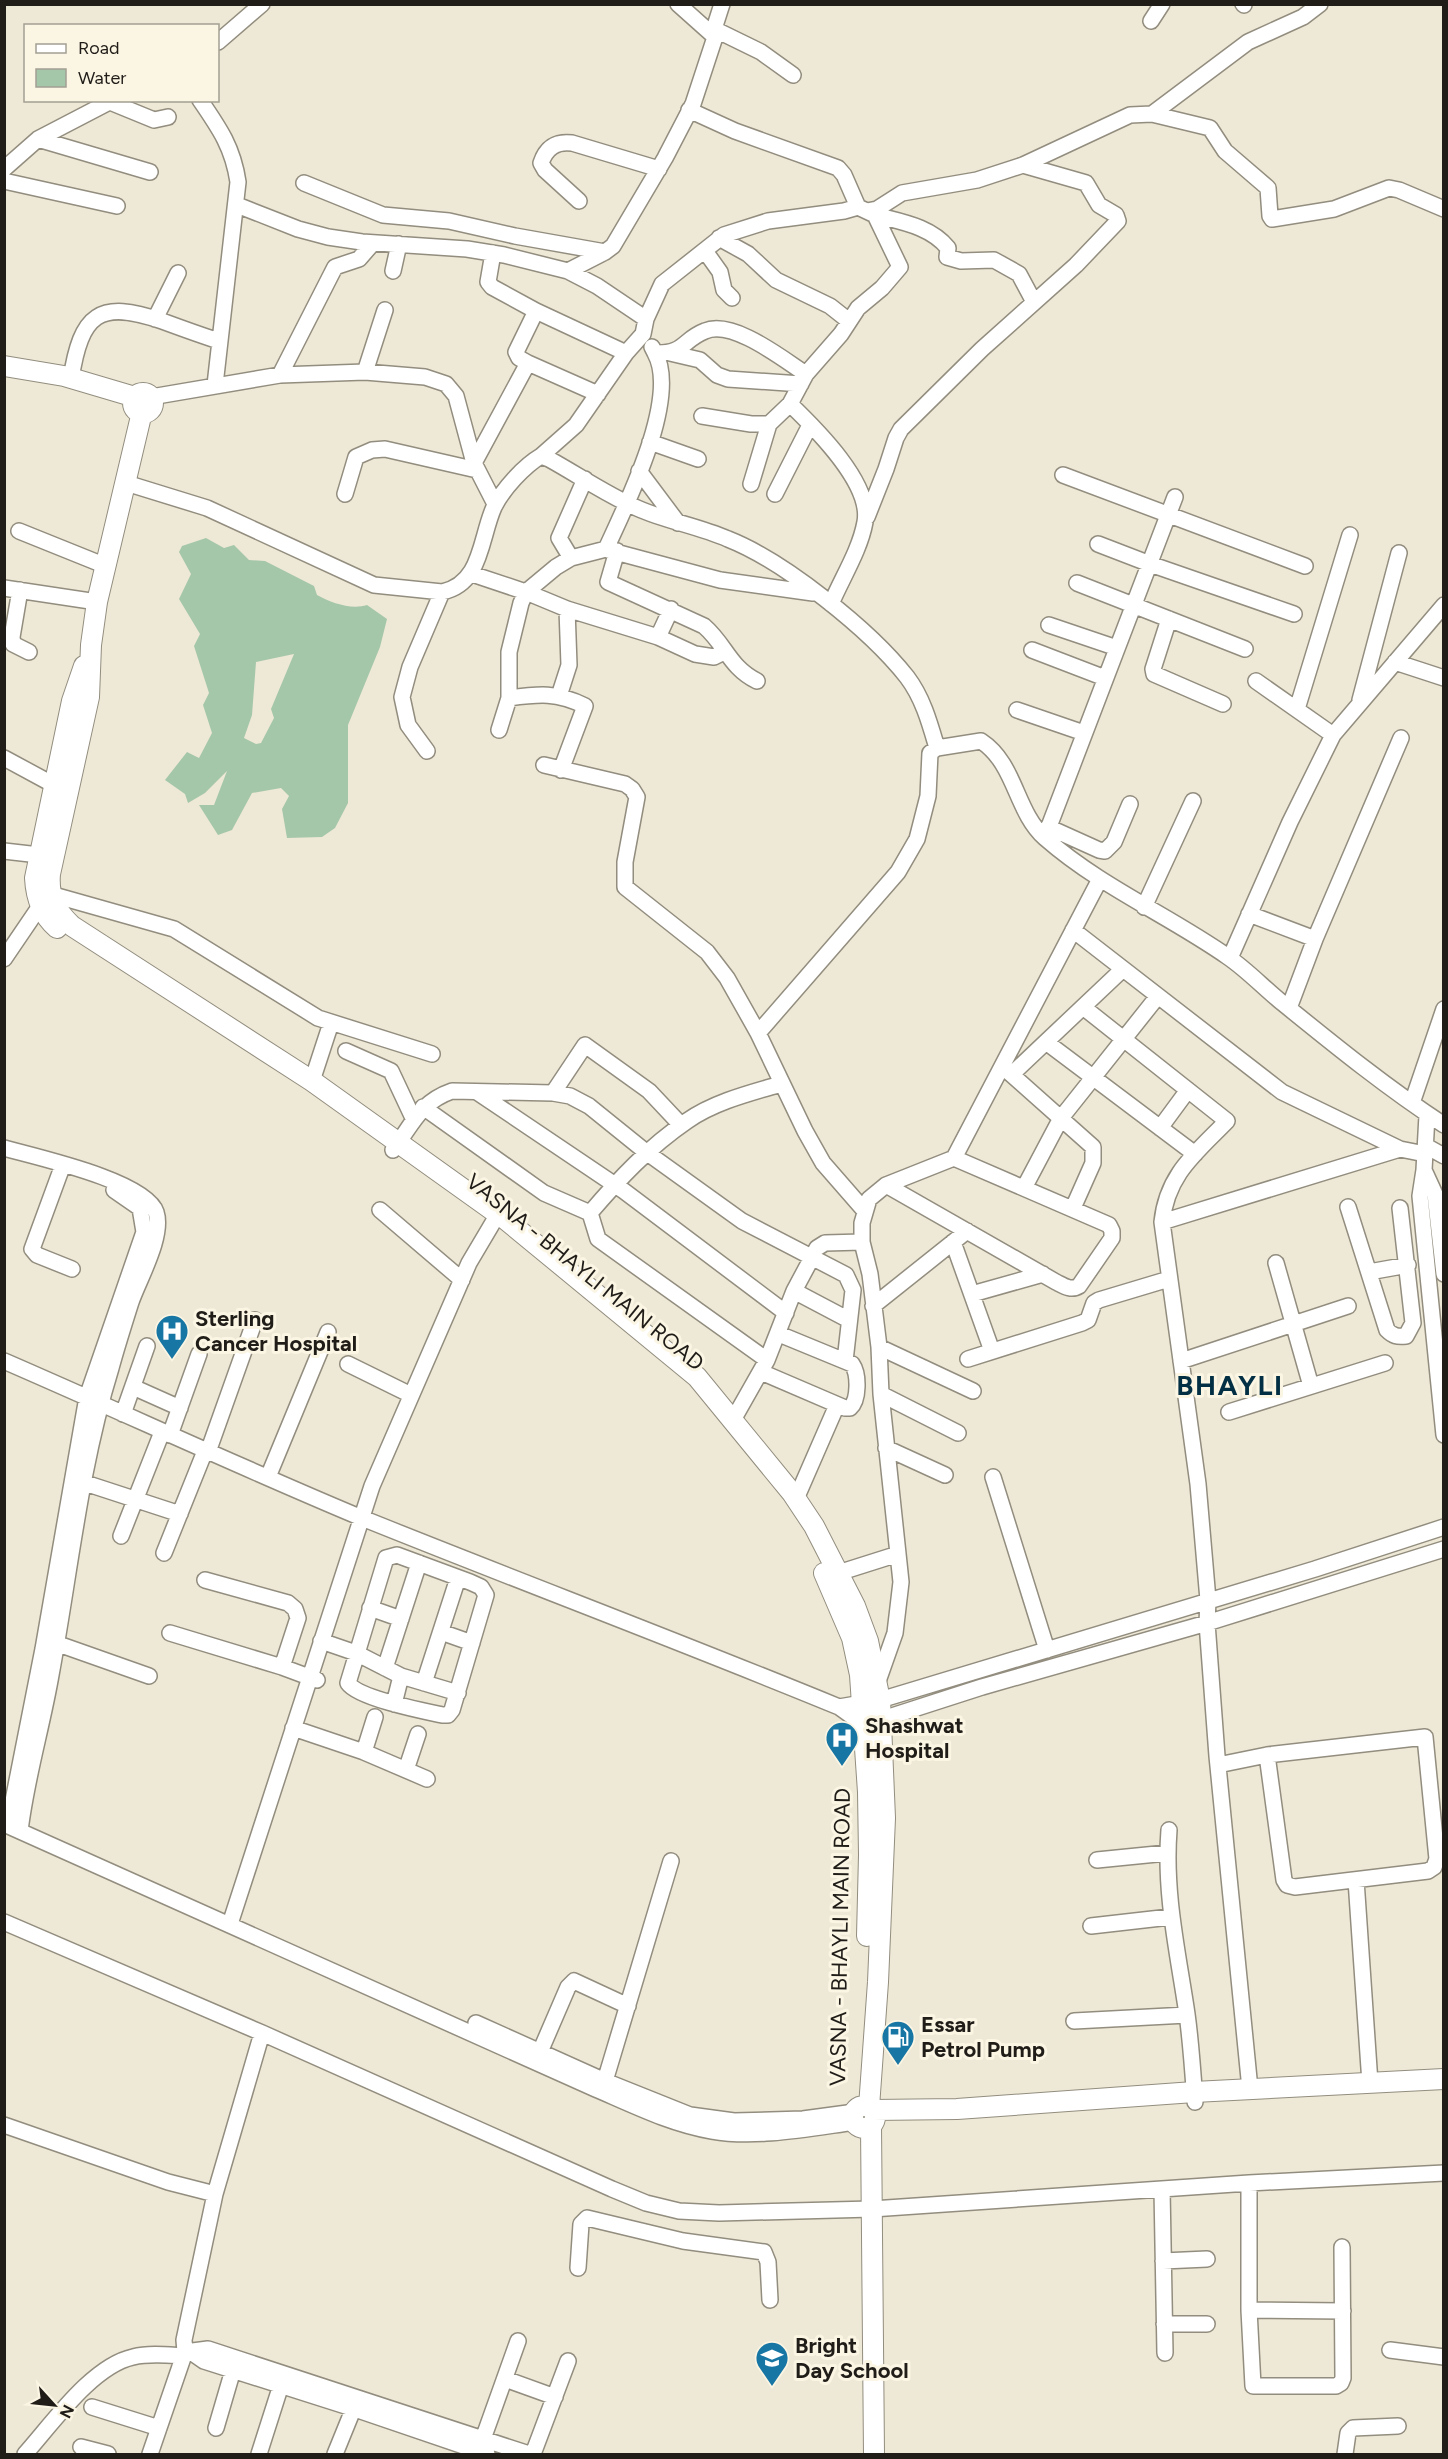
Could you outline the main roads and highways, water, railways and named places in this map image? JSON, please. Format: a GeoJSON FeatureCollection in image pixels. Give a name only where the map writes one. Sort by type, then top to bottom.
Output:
{"type":"FeatureCollection","features":[{"type":"Feature","properties":{"kind":"main road"},"geometry":{"type":"LineString","coordinates":[[4,366],[68,377]]}},
{"type":"Feature","properties":{"kind":"main road"},"geometry":{"type":"LineString","coordinates":[[4,376],[68,377]]}},
{"type":"Feature","properties":{"kind":"main road","name":"VASNA - BHAYLI MAIN ROAD"},"geometry":{"type":"LineString","coordinates":[[45,900],[89,698],[91,645],[97,602],[143,402],[68,377]]}},
{"type":"Feature","properties":{"kind":"main road","name":"VASNA - BHAYLI MAIN ROAD"},"geometry":{"type":"LineString","coordinates":[[91,645],[72,701],[35,878],[45,900],[50,922],[66,936],[396,1146]]}},
{"type":"Feature","properties":{"kind":"main road","name":"VASNA - BHAYLI MAIN ROAD"},"geometry":{"type":"LineString","coordinates":[[45,900],[72,926],[312,1081],[499,1222],[697,1377],[796,1499],[814,1526],[855,1606],[868,1641],[873,1706],[865,2116],[874,2454]]}},
{"type":"Feature","properties":{"kind":"main road","name":"VASNA - BHAYLI MAIN ROAD"},"geometry":{"type":"LineString","coordinates":[[499,1222],[688,1386],[781,1498],[820,1564],[843,1615],[852,1638],[860,1675],[873,1706]]}},
{"type":"Feature","properties":{"kind":"main road"},"geometry":{"type":"LineString","coordinates":[[1195,2097],[1250,2089],[1443,2079]]}},
{"type":"Feature","properties":{"kind":"main road"},"geometry":{"type":"LineString","coordinates":[[865,2116],[1195,2097],[1443,2089]]}},
{"type":"Feature","properties":{"kind":"main road","name":"VASNA - BHAYLI MAIN ROAD"},"geometry":{"type":"LineString","coordinates":[[861,2454],[866,2209]]}},
{"type":"Feature","properties":{"kind":"water"},"geometry":{"type":"Polygon","coordinates":[[[206,538],[224,548],[234,545],[249,560],[265,561],[314,586],[317,595],[323,598],[348,606],[367,605],[387,619],[380,647],[348,725],[348,803],[335,828],[322,837],[287,838],[282,809],[289,796],[281,788],[252,793],[232,830],[218,835],[199,805],[214,805],[227,771],[205,793],[188,803],[185,794],[165,780],[187,752],[199,758],[212,733],[203,705],[209,693],[194,646],[200,634],[179,599],[191,574],[179,552],[182,546],[206,538]],[[294,654],[256,662],[252,715],[244,738],[256,744],[261,743],[274,718],[271,709],[294,654]]]}},
{"type":"Feature","properties":{"kind":"place","name":"Sterling Cancer Hospital"},"geometry":{"type":"Point","coordinates":[172,1360]}},
{"type":"Feature","properties":{"kind":"place","name":"Shashwat Hospital"},"geometry":{"type":"Point","coordinates":[842,1767]}},
{"type":"Feature","properties":{"kind":"place","name":"Essar Petrol Pump"},"geometry":{"type":"Point","coordinates":[898,2066]}},
{"type":"Feature","properties":{"kind":"place","name":"Bright Day School"},"geometry":{"type":"Point","coordinates":[772,2387]}},
{"type":"Feature","properties":{"kind":"district","name":"BHAYLI"},"geometry":{"type":"Point","coordinates":[1230,1385]}}]}
